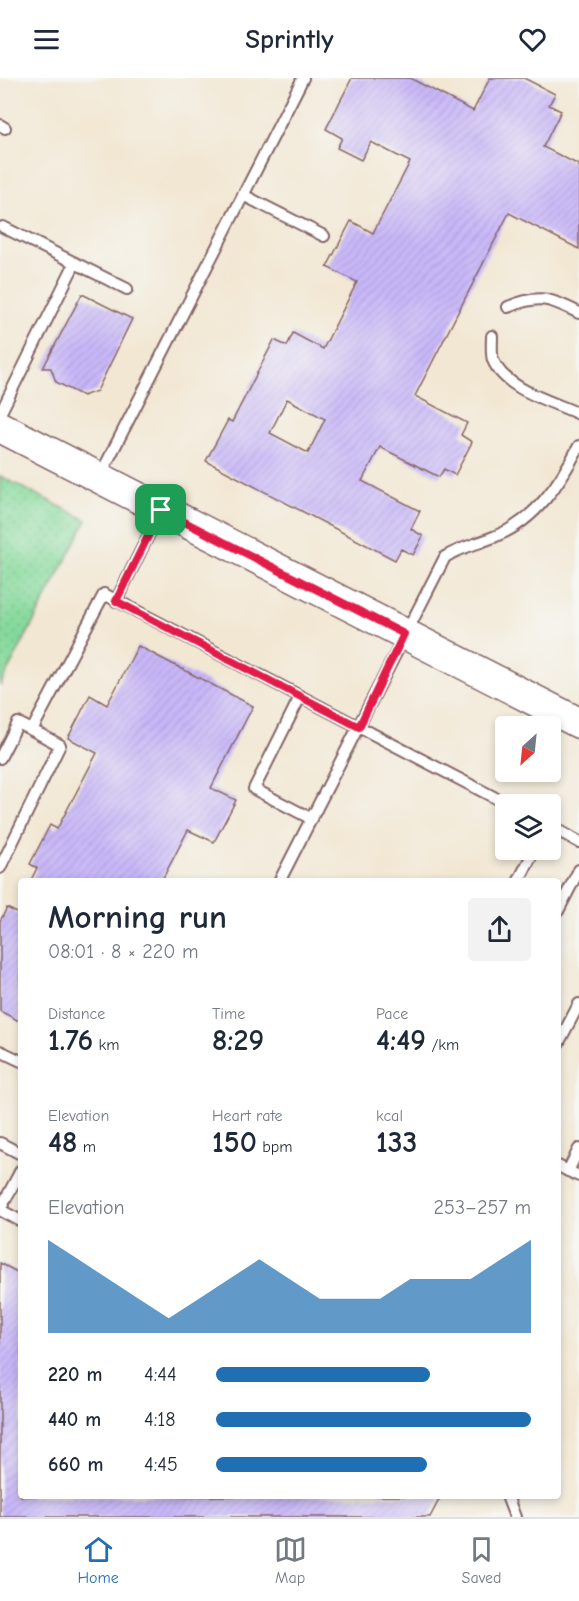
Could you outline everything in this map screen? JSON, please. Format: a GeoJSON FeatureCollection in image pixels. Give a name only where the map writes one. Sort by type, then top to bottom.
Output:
{"type":"FeatureCollection","features":[{"type":"Feature","properties":{"kind":"main road"},"geometry":{"type":"LineString","coordinates":[[0,427],[579,723]]}},
{"type":"Feature","properties":{"kind":"lane"},"geometry":{"type":"LineString","coordinates":[[99,478],[303,78]]}},
{"type":"Feature","properties":{"kind":"lane"},"geometry":{"type":"LineString","coordinates":[[243,195],[324,236]]}},
{"type":"Feature","properties":{"kind":"lane"},"geometry":{"type":"LineString","coordinates":[[3,227],[127,290]]}},
{"type":"Feature","properties":{"kind":"lane"},"geometry":{"type":"LineString","coordinates":[[0,414],[75,263]]}},
{"type":"Feature","properties":{"kind":"lane"},"geometry":{"type":"LineString","coordinates":[[508,307],[530,298],[548,300],[579,313]]}},
{"type":"Feature","properties":{"kind":"lane"},"geometry":{"type":"LineString","coordinates":[[492,336],[493,359],[504,375],[515,384],[579,414]]}},
{"type":"Feature","properties":{"kind":"lane"},"geometry":{"type":"LineString","coordinates":[[281,878],[445,557],[459,548],[499,535],[543,504],[569,466],[579,446]]}},
{"type":"Feature","properties":{"kind":"lane"},"geometry":{"type":"LineString","coordinates":[[116,601],[161,510]]}},
{"type":"Feature","properties":{"kind":"lane"},"geometry":{"type":"LineString","coordinates":[[32,730],[104,594],[495,798]]}},
{"type":"Feature","properties":{"kind":"lane"},"geometry":{"type":"LineString","coordinates":[[300,697],[254,789],[312,819]]}},
{"type":"Feature","properties":{"kind":"lane"},"geometry":{"type":"LineString","coordinates":[[0,758],[18,723],[60,745],[0,868]]}},
{"type":"Feature","properties":{"kind":"lane"},"geometry":{"type":"LineString","coordinates":[[561,832],[579,842]]}},
{"type":"Feature","properties":{"kind":"lane"},"geometry":{"type":"LineString","coordinates":[[520,878],[529,860]]}},
{"type":"Feature","properties":{"kind":"lane"},"geometry":{"type":"LineString","coordinates":[[561,905],[579,870]]}},
{"type":"Feature","properties":{"kind":"lane"},"geometry":{"type":"LineString","coordinates":[[561,1038],[579,1004]]}},
{"type":"Feature","properties":{"kind":"lane"},"geometry":{"type":"LineString","coordinates":[[0,1051],[18,1060]]}},
{"type":"Feature","properties":{"kind":"lane"},"geometry":{"type":"LineString","coordinates":[[0,1143],[18,1152]]}},
{"type":"Feature","properties":{"kind":"lane"},"geometry":{"type":"LineString","coordinates":[[579,1149],[563,1168],[579,1176]]}},
{"type":"Feature","properties":{"kind":"lane"},"geometry":{"type":"LineString","coordinates":[[18,1176],[0,1210],[18,1219]]}},
{"type":"Feature","properties":{"kind":"lane"},"geometry":{"type":"LineString","coordinates":[[508,1499],[514,1517]]}},
{"type":"Feature","properties":{"kind":"green space"},"geometry":{"type":"Polygon","coordinates":[[[0,476],[87,520],[0,686],[0,476]]]}},
{"type":"Feature","properties":{"kind":"building"},"geometry":{"type":"Polygon","coordinates":[[[352,78],[410,78],[473,111],[490,78],[524,78],[555,94],[549,105],[561,111],[543,147],[579,165],[579,249],[509,213],[415,396],[467,423],[461,435],[472,442],[455,475],[444,469],[439,477],[380,447],[362,481],[420,511],[411,529],[423,536],[413,555],[401,549],[395,560],[206,461],[228,420],[232,422],[274,340],[287,346],[293,333],[323,349],[357,282],[327,267],[351,221],[373,233],[410,162],[371,142],[361,160],[337,148],[342,138],[326,129],[352,78]],[[287,399],[270,433],[308,453],[325,419],[287,399]]]}},
{"type":"Feature","properties":{"kind":"building"},"geometry":{"type":"Polygon","coordinates":[[[82,294],[132,319],[97,391],[83,396],[56,382],[51,368],[43,368],[82,294]]]}},
{"type":"Feature","properties":{"kind":"building"},"geometry":{"type":"Polygon","coordinates":[[[138,646],[253,706],[211,788],[236,800],[214,842],[188,830],[163,878],[32,878],[37,868],[30,864],[50,825],[57,829],[97,753],[68,738],[90,695],[107,705],[138,646]]]}},
{"type":"Feature","properties":{"kind":"building"},"geometry":{"type":"Polygon","coordinates":[[[7,908],[18,914],[18,1020],[0,1011],[0,921],[7,908]]]}},
{"type":"Feature","properties":{"kind":"building"},"geometry":{"type":"Polygon","coordinates":[[[0,1263],[18,1272],[18,1499],[439,1499],[430,1517],[0,1517],[0,1263]]]}},
{"type":"Feature","properties":{"kind":"route"},"geometry":{"type":"LineString","coordinates":[[161,510],[404,634],[359,727],[116,601],[161,510]]}}]}
